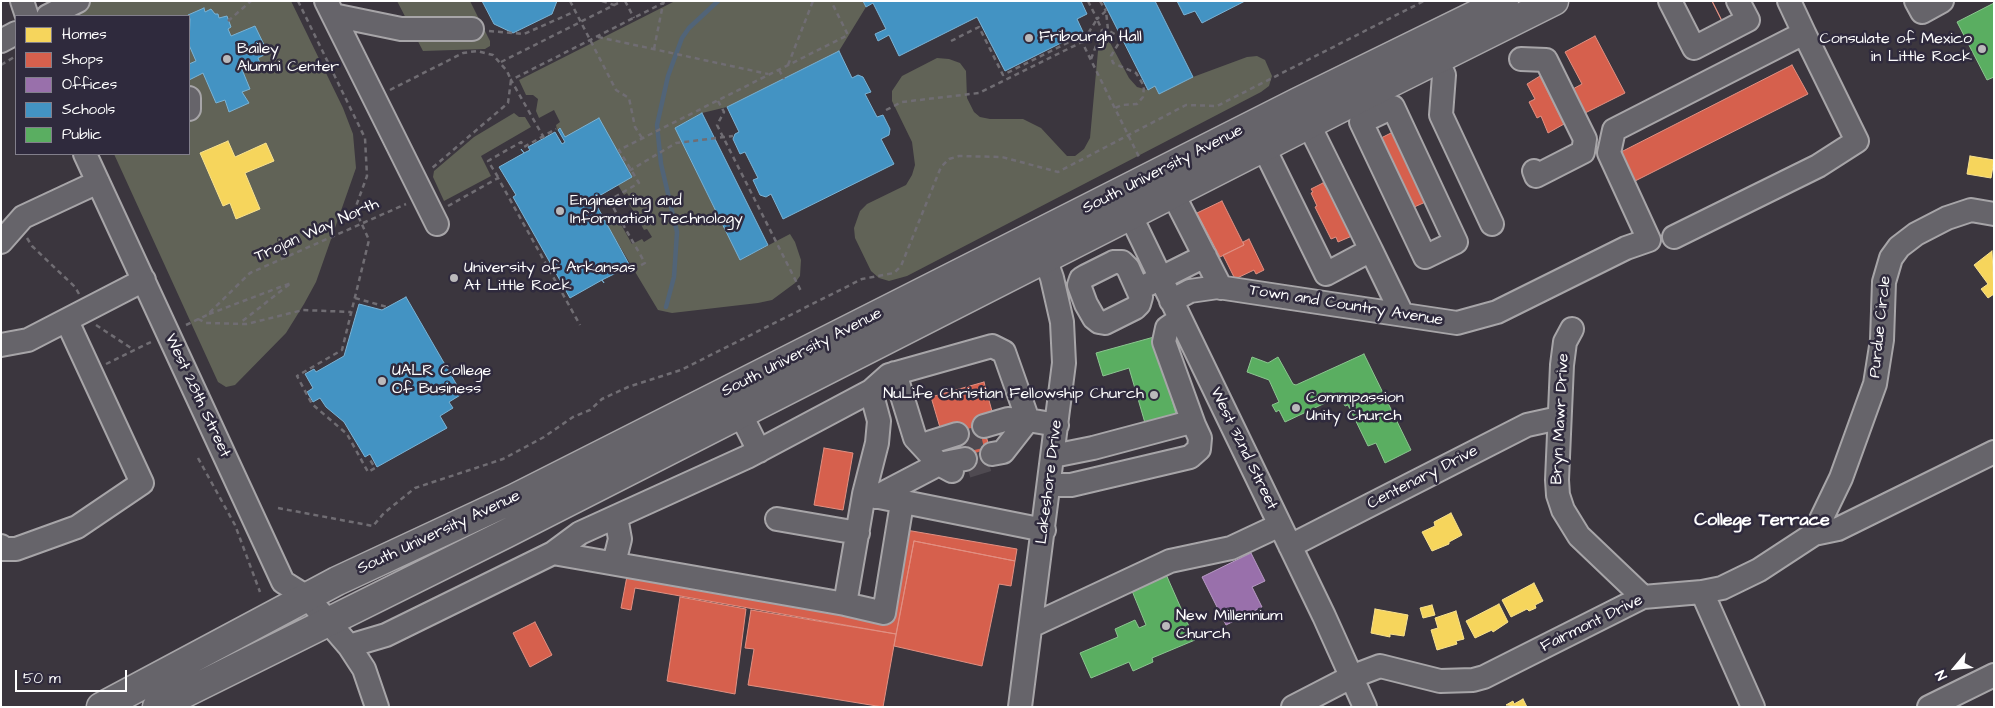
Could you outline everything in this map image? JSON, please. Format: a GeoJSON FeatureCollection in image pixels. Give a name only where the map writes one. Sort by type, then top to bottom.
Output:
{"type":"FeatureCollection","features":[{"type":"Feature","properties":{"kind":"main road","name":"South University Avenue"},"geometry":{"type":"LineString","coordinates":[[101,707],[307,597],[513,499],[768,370],[1125,204],[1504,1]]}},
{"type":"Feature","properties":{"kind":"main road","name":"South University Avenue"},"geometry":{"type":"LineString","coordinates":[[158,707],[1045,258],[1125,204],[1173,194],[1309,125],[1391,95],[1437,60],[1554,1]]}},
{"type":"Feature","properties":{"kind":"street"},"geometry":{"type":"LineString","coordinates":[[22,1],[27,15]]}},
{"type":"Feature","properties":{"kind":"street"},"geometry":{"type":"LineString","coordinates":[[50,15],[78,1]]}},
{"type":"Feature","properties":{"kind":"street"},"geometry":{"type":"LineString","coordinates":[[1670,1],[1694,48],[1748,20],[1738,1]]}},
{"type":"Feature","properties":{"kind":"street"},"geometry":{"type":"LineString","coordinates":[[1674,237],[1818,166],[1857,141],[1789,1]]}},
{"type":"Feature","properties":{"kind":"street"},"geometry":{"type":"LineString","coordinates":[[330,8],[401,29],[472,29]]}},
{"type":"Feature","properties":{"kind":"street"},"geometry":{"type":"LineString","coordinates":[[330,8],[440,216]]}},
{"type":"Feature","properties":{"kind":"street","name":"Town and Country Avenue"},"geometry":{"type":"LineString","coordinates":[[1175,310],[1190,291],[1203,288],[1220,288],[1457,322],[1497,312],[1626,248],[1649,240],[1610,153],[1614,130],[1804,33]]}},
{"type":"Feature","properties":{"kind":"street"},"geometry":{"type":"LineString","coordinates":[[1,41],[15,34]]}},
{"type":"Feature","properties":{"kind":"street"},"geometry":{"type":"LineString","coordinates":[[1521,59],[1546,60],[1585,139],[1583,152],[1536,176],[1534,171]]}},
{"type":"Feature","properties":{"kind":"street"},"geometry":{"type":"LineString","coordinates":[[1437,60],[1444,75],[1441,115],[1492,224]]}},
{"type":"Feature","properties":{"kind":"street"},"geometry":{"type":"LineString","coordinates":[[1391,95],[1456,242],[1425,257],[1361,122],[1391,95]]}},
{"type":"Feature","properties":{"kind":"street"},"geometry":{"type":"LineString","coordinates":[[1391,95],[1463,238]]}},
{"type":"Feature","properties":{"kind":"street"},"geometry":{"type":"LineString","coordinates":[[1309,125],[1402,314]]}},
{"type":"Feature","properties":{"kind":"street"},"geometry":{"type":"LineString","coordinates":[[1264,148],[1302,195],[1328,248],[1340,256],[1352,254],[1360,245],[1329,178],[1323,153]]}},
{"type":"Feature","properties":{"kind":"street","name":"West 28th Street"},"geometry":{"type":"LineString","coordinates":[[87,155],[98,182],[283,582],[307,597],[349,646],[364,669],[377,707]]}},
{"type":"Feature","properties":{"kind":"street"},"geometry":{"type":"LineString","coordinates":[[1284,173],[1340,305]]}},
{"type":"Feature","properties":{"kind":"street"},"geometry":{"type":"LineString","coordinates":[[1,242],[23,224],[98,182]]}},
{"type":"Feature","properties":{"kind":"street"},"geometry":{"type":"LineString","coordinates":[[1173,194],[1220,288]]}},
{"type":"Feature","properties":{"kind":"street","name":"West 32nd Street"},"geometry":{"type":"LineString","coordinates":[[1125,204],[1280,525],[1365,707]]}},
{"type":"Feature","properties":{"kind":"street","name":"Purdue Circle"},"geometry":{"type":"LineString","coordinates":[[1814,534],[1841,478],[1875,384],[1882,340],[1884,282],[1892,258],[1899,247],[1916,234],[1947,218],[1971,210],[1994,214]]}},
{"type":"Feature","properties":{"kind":"street"},"geometry":{"type":"LineString","coordinates":[[1326,274],[1370,250]]}},
{"type":"Feature","properties":{"kind":"street"},"geometry":{"type":"LineString","coordinates":[[1138,289],[1205,256]]}},
{"type":"Feature","properties":{"kind":"street","name":"Lakeshore Drive"},"geometry":{"type":"LineString","coordinates":[[1020,707],[1064,362],[1061,317],[1052,278],[1045,258]]}},
{"type":"Feature","properties":{"kind":"street"},"geometry":{"type":"LineString","coordinates":[[1114,262],[1122,262],[1128,268],[1141,297],[1135,308],[1105,322],[1094,318],[1086,304],[1079,286],[1081,280],[1114,262]]}},
{"type":"Feature","properties":{"kind":"street"},"geometry":{"type":"LineString","coordinates":[[1,346],[28,340],[144,280]]}},
{"type":"Feature","properties":{"kind":"street"},"geometry":{"type":"LineString","coordinates":[[1061,317],[1086,304]]}},
{"type":"Feature","properties":{"kind":"street"},"geometry":{"type":"LineString","coordinates":[[1049,485],[1071,486],[1190,457],[1199,449],[1200,438],[1164,342],[1167,328],[1175,310]]}},
{"type":"Feature","properties":{"kind":"street"},"geometry":{"type":"LineString","coordinates":[[1,546],[3,549],[16,549],[77,527],[142,483],[67,321]]}},
{"type":"Feature","properties":{"kind":"street","name":"Bryn Mawr Drive"},"geometry":{"type":"LineString","coordinates":[[1572,329],[1565,342],[1559,418],[1557,480],[1563,510],[1580,536],[1643,598]]}},
{"type":"Feature","properties":{"kind":"street"},"geometry":{"type":"LineString","coordinates":[[349,646],[386,635],[553,553],[580,533],[759,451],[871,391],[889,374],[992,346],[1004,352],[1028,420]]}},
{"type":"Feature","properties":{"kind":"street"},"geometry":{"type":"LineString","coordinates":[[759,451],[740,413],[745,394],[768,370]]}},
{"type":"Feature","properties":{"kind":"street"},"geometry":{"type":"LineString","coordinates":[[870,495],[931,455],[962,451],[950,472],[931,455],[915,438],[895,373]]}},
{"type":"Feature","properties":{"kind":"street"},"geometry":{"type":"LineString","coordinates":[[845,604],[858,533],[870,495],[877,443],[879,421],[871,391]]}},
{"type":"Feature","properties":{"kind":"street"},"geometry":{"type":"LineString","coordinates":[[688,411],[718,408],[740,413]]}},
{"type":"Feature","properties":{"kind":"street","name":"Centenary Drive"},"geometry":{"type":"LineString","coordinates":[[1290,546],[1527,425],[1559,418]]}},
{"type":"Feature","properties":{"kind":"street"},"geometry":{"type":"LineString","coordinates":[[1028,420],[994,444],[1008,419],[1028,420],[1057,425]]}},
{"type":"Feature","properties":{"kind":"street"},"geometry":{"type":"LineString","coordinates":[[1053,456],[1093,448],[1176,425],[1187,423],[1194,426]]}},
{"type":"Feature","properties":{"kind":"street","name":"Fairmont Drive"},"geometry":{"type":"LineString","coordinates":[[1293,707],[1351,677],[1380,666],[1440,681],[1473,680],[1502,669],[1643,598],[1722,588],[1759,570],[1814,534],[1838,528],[1994,452]]}},
{"type":"Feature","properties":{"kind":"street"},"geometry":{"type":"LineString","coordinates":[[870,495],[902,503],[1044,530]]}},
{"type":"Feature","properties":{"kind":"street"},"geometry":{"type":"LineString","coordinates":[[553,553],[845,604],[884,613],[902,503]]}},
{"type":"Feature","properties":{"kind":"street"},"geometry":{"type":"LineString","coordinates":[[614,563],[620,539],[616,518]]}},
{"type":"Feature","properties":{"kind":"street"},"geometry":{"type":"LineString","coordinates":[[777,519],[858,533]]}},
{"type":"Feature","properties":{"kind":"street"},"geometry":{"type":"LineString","coordinates":[[1031,626],[1170,561],[1231,548],[1280,525]]}},
{"type":"Feature","properties":{"kind":"street"},"geometry":{"type":"LineString","coordinates":[[1702,592],[1754,707]]}},
{"type":"Feature","properties":{"kind":"street"},"geometry":{"type":"LineString","coordinates":[[1929,707],[1994,674]]}},
{"type":"Feature","properties":{"kind":"path"},"geometry":{"type":"LineString","coordinates":[[228,20],[251,1]]}},
{"type":"Feature","properties":{"kind":"path"},"geometry":{"type":"LineString","coordinates":[[298,1],[365,138],[367,176],[355,206],[369,240],[342,350],[297,376],[312,404],[347,434],[368,472],[375,468],[369,458]]}},
{"type":"Feature","properties":{"kind":"path"},"geometry":{"type":"LineString","coordinates":[[570,1],[616,90],[629,98],[635,127],[642,138]]}},
{"type":"Feature","properties":{"kind":"path"},"geometry":{"type":"LineString","coordinates":[[602,1],[614,5]]}},
{"type":"Feature","properties":{"kind":"path"},"geometry":{"type":"LineString","coordinates":[[501,62],[624,1],[634,18]]}},
{"type":"Feature","properties":{"kind":"path"},"geometry":{"type":"LineString","coordinates":[[511,80],[667,1]]}},
{"type":"Feature","properties":{"kind":"path"},"geometry":{"type":"LineString","coordinates":[[787,66],[813,1]]}},
{"type":"Feature","properties":{"kind":"path"},"geometry":{"type":"LineString","coordinates":[[595,198],[599,206],[638,183],[619,150],[848,35],[831,1]]}},
{"type":"Feature","properties":{"kind":"path"},"geometry":{"type":"LineString","coordinates":[[1088,1],[1102,30],[1090,59]]}},
{"type":"Feature","properties":{"kind":"path"},"geometry":{"type":"LineString","coordinates":[[1100,1],[1106,11],[1108,30],[1119,37],[1120,41],[1111,56],[1113,63],[1136,73],[1144,86],[1143,97],[1138,104],[1122,105],[1114,108]]}},
{"type":"Feature","properties":{"kind":"path"},"geometry":{"type":"LineString","coordinates":[[278,508],[373,526],[384,513],[415,488],[503,459],[544,437],[573,417],[590,410],[602,399],[681,370],[862,279],[894,273],[901,266],[941,166],[949,160],[959,156],[1002,156],[1058,172],[1186,106],[1217,106],[1424,1]]}},
{"type":"Feature","properties":{"kind":"path"},"geometry":{"type":"LineString","coordinates":[[654,49],[661,3]]}},
{"type":"Feature","properties":{"kind":"path"},"geometry":{"type":"LineString","coordinates":[[472,29],[524,34],[576,11]]}},
{"type":"Feature","properties":{"kind":"path"},"geometry":{"type":"LineString","coordinates":[[951,41],[979,27],[1003,75],[1089,32],[1097,19],[1106,11]]}},
{"type":"Feature","properties":{"kind":"path"},"geometry":{"type":"LineString","coordinates":[[597,37],[770,75]]}},
{"type":"Feature","properties":{"kind":"path"},"geometry":{"type":"LineString","coordinates":[[886,110],[902,102],[979,93],[1082,42],[1142,164]]}},
{"type":"Feature","properties":{"kind":"path"},"geometry":{"type":"LineString","coordinates":[[388,90],[463,53],[477,51],[493,55],[501,62],[543,137]]}},
{"type":"Feature","properties":{"kind":"path"},"geometry":{"type":"LineString","coordinates":[[1,65],[15,57]]}},
{"type":"Feature","properties":{"kind":"path"},"geometry":{"type":"LineString","coordinates":[[779,70],[784,79]]}},
{"type":"Feature","properties":{"kind":"path"},"geometry":{"type":"LineString","coordinates":[[429,174],[433,167],[508,103],[511,80]]}},
{"type":"Feature","properties":{"kind":"path"},"geometry":{"type":"LineString","coordinates":[[718,100],[724,112],[717,125],[802,293]]}},
{"type":"Feature","properties":{"kind":"path"},"geometry":{"type":"LineString","coordinates":[[556,129],[524,147],[521,142],[488,161],[580,325]]}},
{"type":"Feature","properties":{"kind":"path"},"geometry":{"type":"LineString","coordinates":[[629,171],[676,143],[733,136]]}},
{"type":"Feature","properties":{"kind":"path"},"geometry":{"type":"LineString","coordinates":[[440,216],[498,178]]}},
{"type":"Feature","properties":{"kind":"path","name":"Trojan Way North"},"geometry":{"type":"LineString","coordinates":[[186,325],[207,314],[250,273],[414,200]]}},
{"type":"Feature","properties":{"kind":"path"},"geometry":{"type":"LineString","coordinates":[[609,200],[645,262],[624,274]]}},
{"type":"Feature","properties":{"kind":"path"},"geometry":{"type":"LineString","coordinates":[[23,224],[32,246],[75,286],[82,300]]}},
{"type":"Feature","properties":{"kind":"path"},"geometry":{"type":"LineString","coordinates":[[207,314],[292,284],[239,323]]}},
{"type":"Feature","properties":{"kind":"path"},"geometry":{"type":"LineString","coordinates":[[355,297],[387,307]]}},
{"type":"Feature","properties":{"kind":"path"},"geometry":{"type":"LineString","coordinates":[[198,319],[206,323],[249,324],[289,312],[303,310],[351,312]]}},
{"type":"Feature","properties":{"kind":"path"},"geometry":{"type":"LineString","coordinates":[[92,323],[134,350]]}},
{"type":"Feature","properties":{"kind":"path"},"geometry":{"type":"LineString","coordinates":[[91,371],[154,341]]}},
{"type":"Feature","properties":{"kind":"path"},"geometry":{"type":"LineString","coordinates":[[198,458],[235,526],[260,592]]}},
{"type":"Feature","properties":{"kind":"shaded area"},"geometry":{"type":"Polygon","coordinates":[[[45,1],[291,1],[343,108],[353,134],[356,168],[316,282],[304,304],[286,333],[235,385],[226,387],[218,382],[114,155],[190,155],[190,15],[52,15],[45,1]]]}},
{"type":"Feature","properties":{"kind":"shaded area"},"geometry":{"type":"Polygon","coordinates":[[[397,1],[470,1],[490,41],[490,46],[485,49],[423,51],[397,1]]]}},
{"type":"Feature","properties":{"kind":"shaded area"},"geometry":{"type":"Polygon","coordinates":[[[675,1],[863,1],[866,7],[839,51],[727,107],[702,113],[675,128],[740,260],[790,234],[795,242],[801,260],[800,276],[795,283],[772,300],[672,313],[658,310],[604,220],[615,214],[632,244],[642,239],[644,242],[652,237],[647,229],[644,230],[639,221],[642,219],[637,211],[634,212],[629,204],[632,202],[627,193],[624,195],[618,185],[632,177],[565,137],[560,128],[557,130],[556,125],[560,122],[554,110],[539,118],[536,111],[538,99],[533,95],[526,95],[519,80],[675,1]]]}},
{"type":"Feature","properties":{"kind":"shaded area"},"geometry":{"type":"Polygon","coordinates":[[[1103,36],[1107,37],[1129,78],[1137,87],[1148,90],[1155,86],[1159,94],[1193,77],[1247,57],[1257,56],[1265,60],[1272,76],[1269,86],[1261,92],[907,276],[889,281],[879,278],[871,271],[855,238],[854,228],[860,211],[867,204],[906,185],[915,165],[912,142],[892,101],[892,91],[902,76],[937,58],[949,59],[960,63],[966,71],[967,98],[974,112],[980,117],[990,119],[1023,119],[1041,128],[1067,156],[1075,156],[1084,149],[1090,138],[1099,40],[1103,36]]]}},
{"type":"Feature","properties":{"kind":"shaded area"},"geometry":{"type":"Polygon","coordinates":[[[514,113],[519,117],[525,117],[531,127],[481,156],[491,176],[444,201],[433,177],[434,171],[474,137],[514,113]]]}},
{"type":"Feature","properties":{"kind":"building: Homes"},"geometry":{"type":"Polygon","coordinates":[[[228,141],[235,157],[266,143],[274,161],[245,173],[260,209],[236,219],[230,203],[223,206],[200,153],[228,141]]]}},
{"type":"Feature","properties":{"kind":"building: Homes"},"geometry":{"type":"Polygon","coordinates":[[[1970,156],[1994,160],[1991,178],[1967,174],[1970,156]]]}},
{"type":"Feature","properties":{"kind":"building: Homes"},"geometry":{"type":"Polygon","coordinates":[[[1992,251],[1994,294],[1988,298],[1981,289],[1988,284],[1974,265],[1992,251]]]}},
{"type":"Feature","properties":{"kind":"building: Homes"},"geometry":{"type":"Polygon","coordinates":[[[1451,513],[1462,535],[1449,542],[1449,544],[1432,551],[1422,532],[1435,526],[1434,522],[1451,513]]]}},
{"type":"Feature","properties":{"kind":"building: Homes"},"geometry":{"type":"Polygon","coordinates":[[[1534,583],[1543,601],[1535,605],[1536,608],[1529,611],[1527,609],[1511,617],[1502,600],[1534,583]]]}},
{"type":"Feature","properties":{"kind":"building: Homes"},"geometry":{"type":"Polygon","coordinates":[[[1499,604],[1508,622],[1493,632],[1492,630],[1475,638],[1466,621],[1499,604]]]}},
{"type":"Feature","properties":{"kind":"building: Homes"},"geometry":{"type":"Polygon","coordinates":[[[1432,605],[1435,615],[1423,618],[1420,608],[1432,605]]]}},
{"type":"Feature","properties":{"kind":"building: Homes"},"geometry":{"type":"Polygon","coordinates":[[[1375,609],[1408,615],[1404,636],[1390,634],[1390,637],[1371,633],[1375,609]]]}},
{"type":"Feature","properties":{"kind":"building: Homes"},"geometry":{"type":"Polygon","coordinates":[[[1456,611],[1464,639],[1456,641],[1457,644],[1437,650],[1431,630],[1438,628],[1435,618],[1456,611]]]}},
{"type":"Feature","properties":{"kind":"building: Homes"},"geometry":{"type":"Polygon","coordinates":[[[1523,699],[1527,707],[1506,705],[1513,701],[1514,704],[1523,699]]]}},
{"type":"Feature","properties":{"kind":"building: Shops"},"geometry":{"type":"Polygon","coordinates":[[[1677,1],[1729,1],[1737,18],[1694,39],[1677,1]]]}},
{"type":"Feature","properties":{"kind":"building: Shops"},"geometry":{"type":"Polygon","coordinates":[[[1677,1],[1712,1],[1724,25],[1694,39],[1677,1]]]}},
{"type":"Feature","properties":{"kind":"building: Shops"},"geometry":{"type":"Polygon","coordinates":[[[1712,1],[1729,1],[1737,18],[1724,25],[1712,1]]]}},
{"type":"Feature","properties":{"kind":"building: Shops"},"geometry":{"type":"Polygon","coordinates":[[[1595,36],[1625,93],[1583,114],[1571,90],[1582,84],[1565,52],[1595,36]]]}},
{"type":"Feature","properties":{"kind":"building: Shops"},"geometry":{"type":"Polygon","coordinates":[[[1792,65],[1808,94],[1635,181],[1621,152],[1792,65]]]}},
{"type":"Feature","properties":{"kind":"building: Shops"},"geometry":{"type":"Polygon","coordinates":[[[1540,76],[1564,124],[1548,133],[1541,116],[1537,118],[1529,102],[1535,99],[1527,84],[1540,76]]]}},
{"type":"Feature","properties":{"kind":"building: Shops"},"geometry":{"type":"Polygon","coordinates":[[[1395,131],[1430,200],[1412,208],[1380,143],[1383,142],[1381,138],[1395,131]]]}},
{"type":"Feature","properties":{"kind":"building: Shops"},"geometry":{"type":"Polygon","coordinates":[[[1323,183],[1332,197],[1334,196],[1352,236],[1338,242],[1336,237],[1331,239],[1315,207],[1317,206],[1311,193],[1313,192],[1311,189],[1323,183]]]}},
{"type":"Feature","properties":{"kind":"building: Shops"},"geometry":{"type":"Polygon","coordinates":[[[1222,201],[1244,245],[1220,257],[1197,213],[1222,201]]]}},
{"type":"Feature","properties":{"kind":"building: Shops"},"geometry":{"type":"Polygon","coordinates":[[[1249,239],[1264,270],[1256,274],[1254,270],[1235,279],[1223,255],[1244,245],[1243,242],[1249,239]]]}},
{"type":"Feature","properties":{"kind":"building: Shops"},"geometry":{"type":"Polygon","coordinates":[[[984,382],[993,415],[986,436],[994,463],[968,470],[955,427],[941,431],[931,397],[984,382]]]}},
{"type":"Feature","properties":{"kind":"building: Shops"},"geometry":{"type":"Polygon","coordinates":[[[824,448],[853,453],[843,510],[814,505],[824,448]]]}},
{"type":"Feature","properties":{"kind":"building: Shops"},"geometry":{"type":"Polygon","coordinates":[[[906,530],[1017,549],[1015,561],[914,541],[896,634],[635,588],[631,610],[621,608],[627,576],[888,624],[906,530]]]}},
{"type":"Feature","properties":{"kind":"building: Shops"},"geometry":{"type":"Polygon","coordinates":[[[914,541],[1015,561],[1011,586],[999,584],[982,666],[894,646],[914,541]]]}},
{"type":"Feature","properties":{"kind":"building: Shops"},"geometry":{"type":"Polygon","coordinates":[[[680,597],[746,609],[735,694],[667,681],[680,597]]]}},
{"type":"Feature","properties":{"kind":"building: Shops"},"geometry":{"type":"Polygon","coordinates":[[[751,610],[896,634],[883,707],[748,685],[754,649],[745,648],[751,610]]]}},
{"type":"Feature","properties":{"kind":"building: Shops"},"geometry":{"type":"Polygon","coordinates":[[[535,622],[552,655],[530,667],[513,633],[535,622]]]}},
{"type":"Feature","properties":{"kind":"building: Offices","name":"New Millennium Church"},"geometry":{"type":"Polygon","coordinates":[[[1251,553],[1265,581],[1252,587],[1262,607],[1226,625],[1202,577],[1251,553]]]}},
{"type":"Feature","properties":{"kind":"building: Schools"},"geometry":{"type":"Polygon","coordinates":[[[482,1],[557,1],[552,14],[513,33],[494,24],[482,1]]]}},
{"type":"Feature","properties":{"kind":"building: Schools","name":"Fribourgh Hall"},"geometry":{"type":"Polygon","coordinates":[[[863,1],[1081,1],[1087,14],[1077,19],[1083,32],[1005,71],[977,17],[899,56],[889,35],[878,41],[875,34],[886,29],[873,3],[866,7],[863,1]]]}},
{"type":"Feature","properties":{"kind":"building: Schools"},"geometry":{"type":"Polygon","coordinates":[[[1103,1],[1155,1],[1193,77],[1159,94],[1155,86],[1148,90],[1103,1]]]}},
{"type":"Feature","properties":{"kind":"building: Schools"},"geometry":{"type":"Polygon","coordinates":[[[1177,1],[1245,1],[1202,23],[1195,11],[1184,15],[1177,1]]]}},
{"type":"Feature","properties":{"kind":"building: Schools","name":"Bailey Alumni Center"},"geometry":{"type":"Polygon","coordinates":[[[204,8],[205,12],[211,9],[215,14],[218,14],[219,18],[227,16],[231,27],[228,29],[231,36],[255,26],[268,53],[258,58],[260,63],[250,67],[248,63],[241,67],[250,89],[242,92],[249,103],[229,112],[225,100],[216,103],[203,73],[190,80],[190,64],[196,61],[190,47],[190,15],[188,15],[204,8]]]}},
{"type":"Feature","properties":{"kind":"building: Schools"},"geometry":{"type":"Polygon","coordinates":[[[839,51],[852,78],[858,75],[863,77],[871,92],[865,94],[877,117],[883,115],[890,129],[889,135],[881,139],[894,164],[783,219],[771,194],[766,197],[760,195],[753,180],[758,178],[745,152],[740,154],[733,139],[735,134],[739,132],[727,107],[839,51]]]}},
{"type":"Feature","properties":{"kind":"building: Schools"},"geometry":{"type":"Polygon","coordinates":[[[702,113],[768,245],[740,260],[675,128],[702,113]]]}},
{"type":"Feature","properties":{"kind":"building: Schools","name":"Engineering and Information Technology"},"geometry":{"type":"Polygon","coordinates":[[[599,118],[632,177],[599,196],[602,200],[600,202],[597,197],[593,199],[630,266],[570,298],[513,197],[516,195],[499,167],[530,150],[528,147],[555,132],[562,144],[565,142],[558,130],[560,128],[565,137],[599,118]]]}},
{"type":"Feature","properties":{"kind":"building: Schools","name":"UALR College Of Business"},"geometry":{"type":"Polygon","coordinates":[[[406,297],[462,394],[449,402],[453,408],[440,416],[447,428],[377,467],[370,454],[365,457],[344,422],[326,407],[320,398],[313,402],[307,392],[313,388],[305,374],[314,369],[316,372],[344,356],[359,304],[382,310],[406,297]]]}},
{"type":"Feature","properties":{"kind":"building: Public","name":"Consulate of Mexico in Little Rock"},"geometry":{"type":"Polygon","coordinates":[[[1994,3],[1994,77],[1987,80],[1957,22],[1994,3]]]}},
{"type":"Feature","properties":{"kind":"building: Public","name":"NuLife Christian Fellowship Church"},"geometry":{"type":"Polygon","coordinates":[[[1154,337],[1176,414],[1145,423],[1129,368],[1103,376],[1096,353],[1154,337]]]}},
{"type":"Feature","properties":{"kind":"building: Public","name":"Commpassion Unity Church"},"geometry":{"type":"Polygon","coordinates":[[[1364,354],[1411,450],[1385,463],[1376,443],[1368,446],[1348,405],[1345,406],[1340,396],[1285,422],[1279,410],[1276,412],[1272,405],[1279,402],[1269,380],[1247,372],[1252,357],[1268,363],[1278,357],[1293,384],[1296,385],[1364,354]]]}},
{"type":"Feature","properties":{"kind":"building: Public","name":"New Millennium Church"},"geometry":{"type":"Polygon","coordinates":[[[1165,572],[1195,640],[1152,658],[1153,662],[1133,671],[1129,662],[1091,678],[1080,653],[1118,637],[1115,629],[1135,620],[1139,628],[1146,625],[1130,586],[1165,572]]]}},
{"type":"Feature","properties":{"kind":"waterway"},"geometry":{"type":"LineString","coordinates":[[666,307],[674,277],[677,232],[661,164],[657,125],[668,76],[682,38],[689,28],[718,1]]}},
{"type":"Feature","properties":{"kind":"tunnel"},"geometry":{"type":"LineString","coordinates":[[960,442],[986,436]]}},
{"type":"Feature","properties":{"kind":"tunnel"},"geometry":{"type":"LineString","coordinates":[[967,467],[993,459]]}},
{"type":"Feature","properties":{"kind":"place","name":"Fribourgh Hall"},"geometry":{"type":"Point","coordinates":[1029,38]}},
{"type":"Feature","properties":{"kind":"place","name":"Consulate of Mexico in Little Rock"},"geometry":{"type":"Point","coordinates":[1982,49]}},
{"type":"Feature","properties":{"kind":"place","name":"Bailey Alumni Center"},"geometry":{"type":"Point","coordinates":[227,59]}},
{"type":"Feature","properties":{"kind":"place","name":"Engineering and Information Technology"},"geometry":{"type":"Point","coordinates":[560,211]}},
{"type":"Feature","properties":{"kind":"place","name":"University of Arkansas At Little Rock"},"geometry":{"type":"Point","coordinates":[454,278]}},
{"type":"Feature","properties":{"kind":"place","name":"UALR College Of Business"},"geometry":{"type":"Point","coordinates":[382,381]}},
{"type":"Feature","properties":{"kind":"place","name":"NuLife Christian Fellowship Church"},"geometry":{"type":"Point","coordinates":[1154,395]}},
{"type":"Feature","properties":{"kind":"place","name":"Commpassion Unity Church"},"geometry":{"type":"Point","coordinates":[1296,408]}},
{"type":"Feature","properties":{"kind":"place","name":"New Millennium Church"},"geometry":{"type":"Point","coordinates":[1166,626]}},
{"type":"Feature","properties":{"kind":"district","name":"College Terrace"},"geometry":{"type":"Point","coordinates":[1762,521]}}]}
